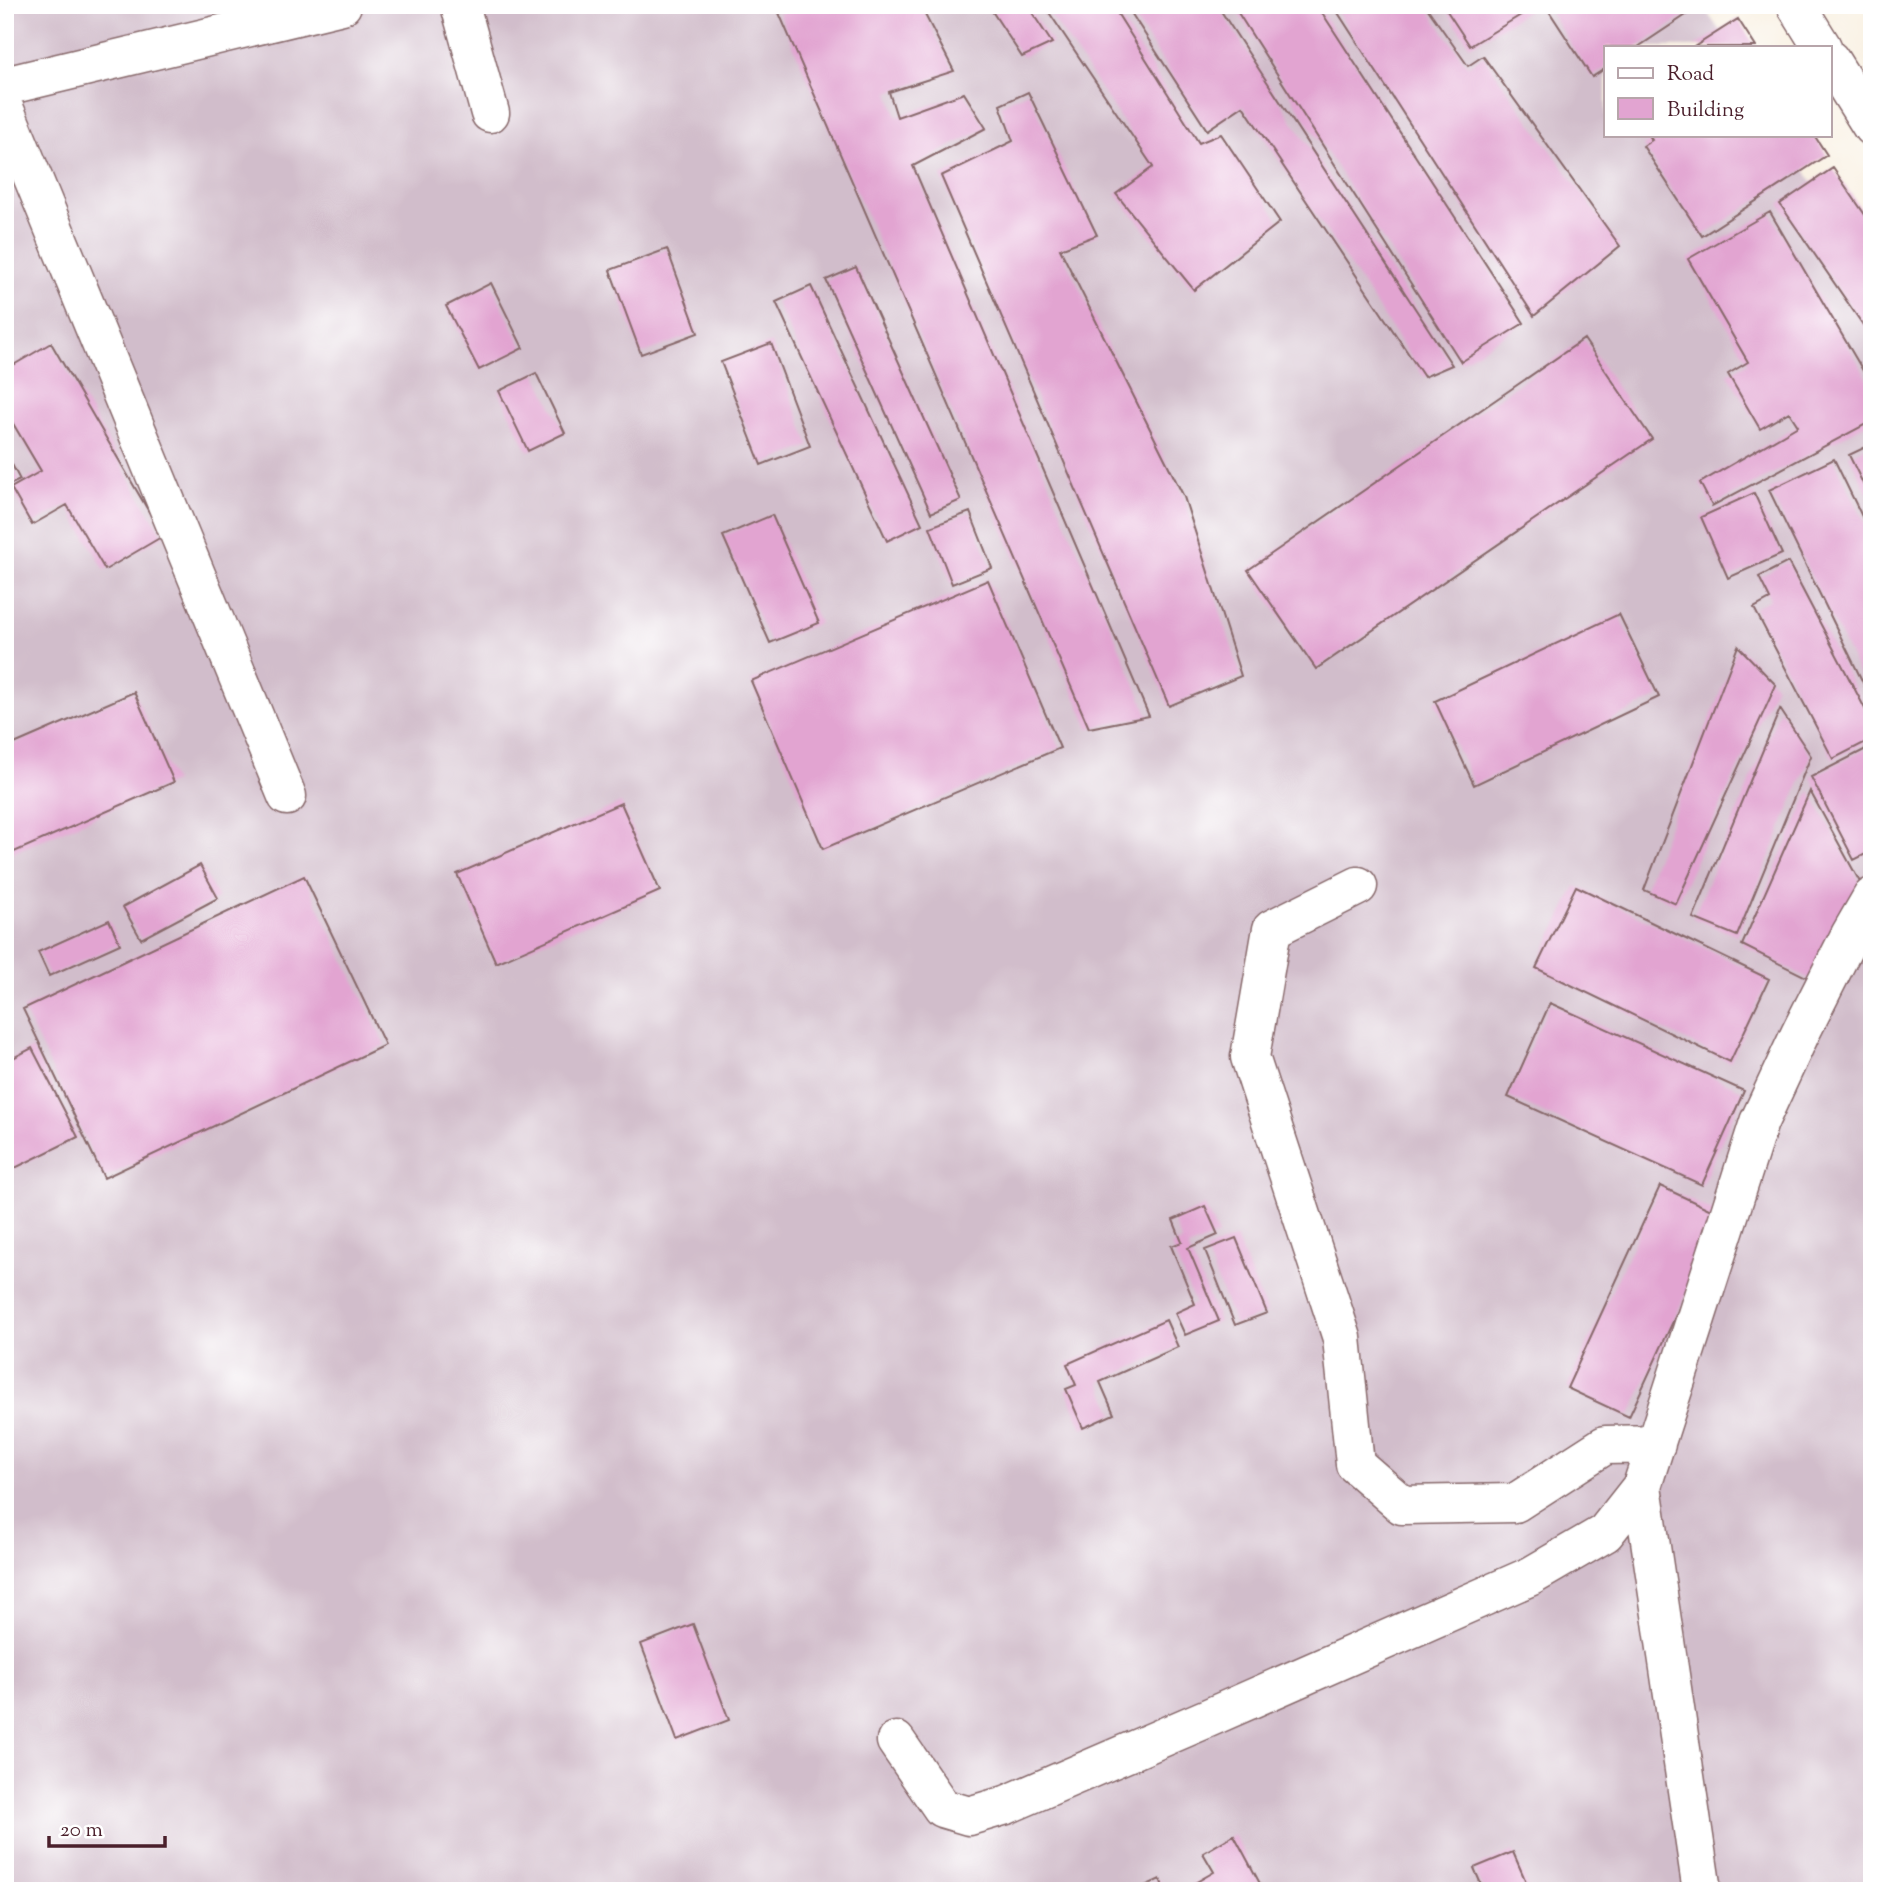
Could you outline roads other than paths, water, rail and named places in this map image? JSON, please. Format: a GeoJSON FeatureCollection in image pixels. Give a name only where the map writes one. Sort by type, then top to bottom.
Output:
{"type":"FeatureCollection","features":[{"type":"Feature","properties":{"kind":"street"},"geometry":{"type":"LineString","coordinates":[[5,86],[342,5]]}},
{"type":"Feature","properties":{"kind":"street"},"geometry":{"type":"LineString","coordinates":[[460,5],[490,113]]}},
{"type":"Feature","properties":{"kind":"street"},"geometry":{"type":"LineString","coordinates":[[1796,5],[1821,46]]}},
{"type":"Feature","properties":{"kind":"street"},"geometry":{"type":"LineString","coordinates":[[1832,63],[1872,127]]}},
{"type":"Feature","properties":{"kind":"street"},"geometry":{"type":"LineString","coordinates":[[5,110],[287,796]]}},
{"type":"Feature","properties":{"kind":"street"},"geometry":{"type":"LineString","coordinates":[[1358,886],[1272,929],[1250,1057],[1342,1338],[1355,1464],[1402,1505],[1515,1503],[1605,1445],[1656,1444]]}},
{"type":"Feature","properties":{"kind":"street"},"geometry":{"type":"LineString","coordinates":[[896,1741],[942,1808],[969,1816],[1006,1805],[1531,1576],[1605,1533],[1642,1486],[1759,1122],[1806,1022],[1872,897]]}},
{"type":"Feature","properties":{"kind":"street"},"geometry":{"type":"LineString","coordinates":[[1642,1486],[1702,1891]]}}]}
